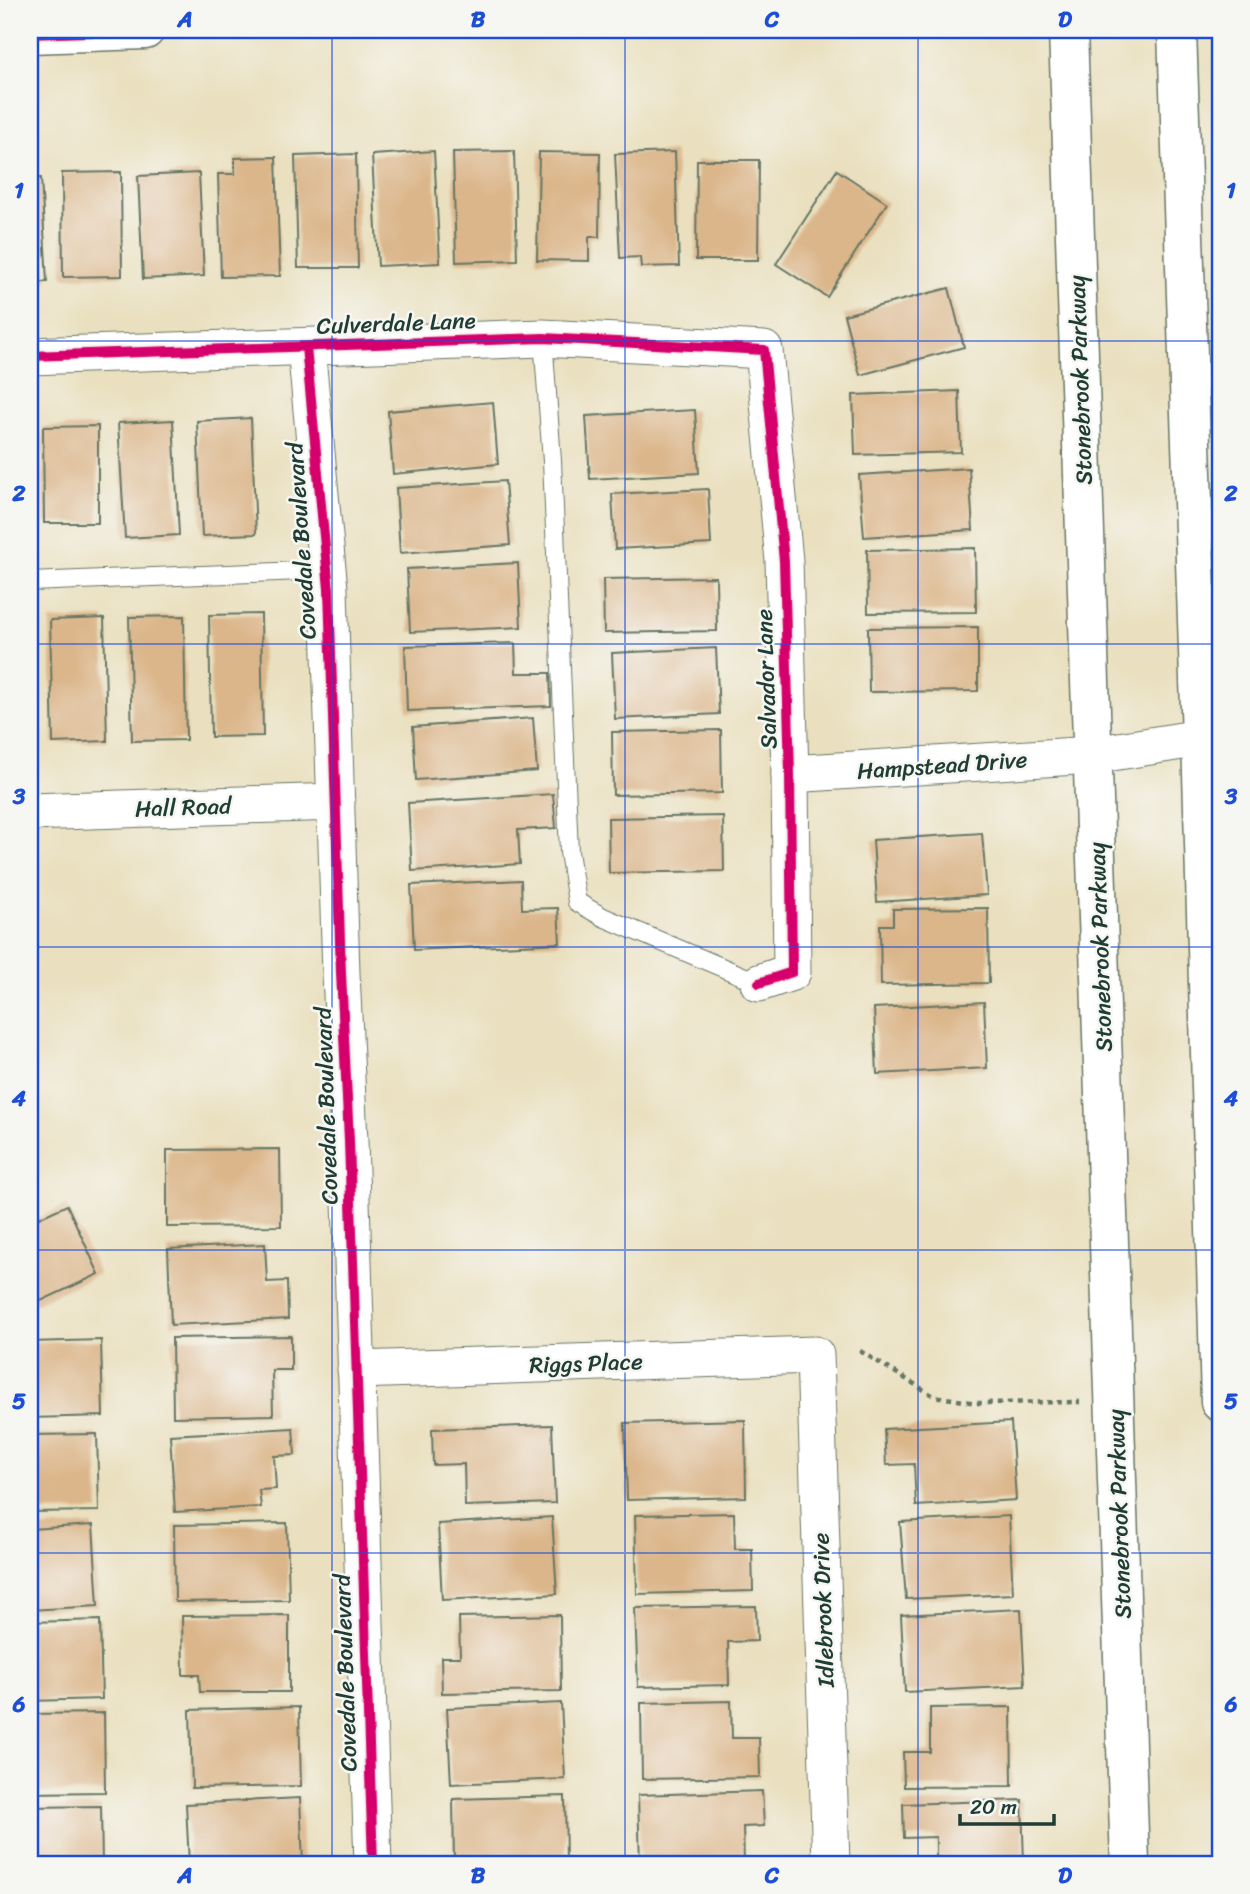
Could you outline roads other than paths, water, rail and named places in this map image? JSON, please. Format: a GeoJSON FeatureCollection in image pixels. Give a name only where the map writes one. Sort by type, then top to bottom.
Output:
{"type":"FeatureCollection","features":[{"type":"Feature","properties":{"kind":"main road"},"geometry":{"type":"LineString","coordinates":[[30,34],[145,30]]}},
{"type":"Feature","properties":{"kind":"main road","name":"Stonebrook Parkway"},"geometry":{"type":"LineString","coordinates":[[1068,30],[1130,1864]]}},
{"type":"Feature","properties":{"kind":"main road"},"geometry":{"type":"LineString","coordinates":[[1177,30],[1211,737],[1220,1402]]}},
{"type":"Feature","properties":{"kind":"street","name":"Culverdale Lane"},"geometry":{"type":"LineString","coordinates":[[30,356],[543,338],[764,350]]}},
{"type":"Feature","properties":{"kind":"street","name":"Covedale Boulevard"},"geometry":{"type":"LineString","coordinates":[[306,347],[327,570],[373,1864]]}},
{"type":"Feature","properties":{"kind":"street","name":"Salvador Lane"},"geometry":{"type":"LineString","coordinates":[[759,983],[792,972],[790,774],[782,532],[764,350]]}},
{"type":"Feature","properties":{"kind":"street","name":"Hampstead Drive"},"geometry":{"type":"LineString","coordinates":[[790,774],[1093,755],[1211,737]]}},
{"type":"Feature","properties":{"kind":"street","name":"Hall Road"},"geometry":{"type":"LineString","coordinates":[[30,811],[335,802]]}},
{"type":"Feature","properties":{"kind":"street","name":"Riggs Place"},"geometry":{"type":"LineString","coordinates":[[356,1370],[815,1356]]}},
{"type":"Feature","properties":{"kind":"street","name":"Idlebrook Drive"},"geometry":{"type":"LineString","coordinates":[[815,1356],[831,1864]]}},
{"type":"Feature","properties":{"kind":"lane"},"geometry":{"type":"LineString","coordinates":[[543,338],[552,461],[569,852],[578,902],[604,916],[759,983]]}},
{"type":"Feature","properties":{"kind":"lane"},"geometry":{"type":"LineString","coordinates":[[30,582],[327,570]]}}]}
